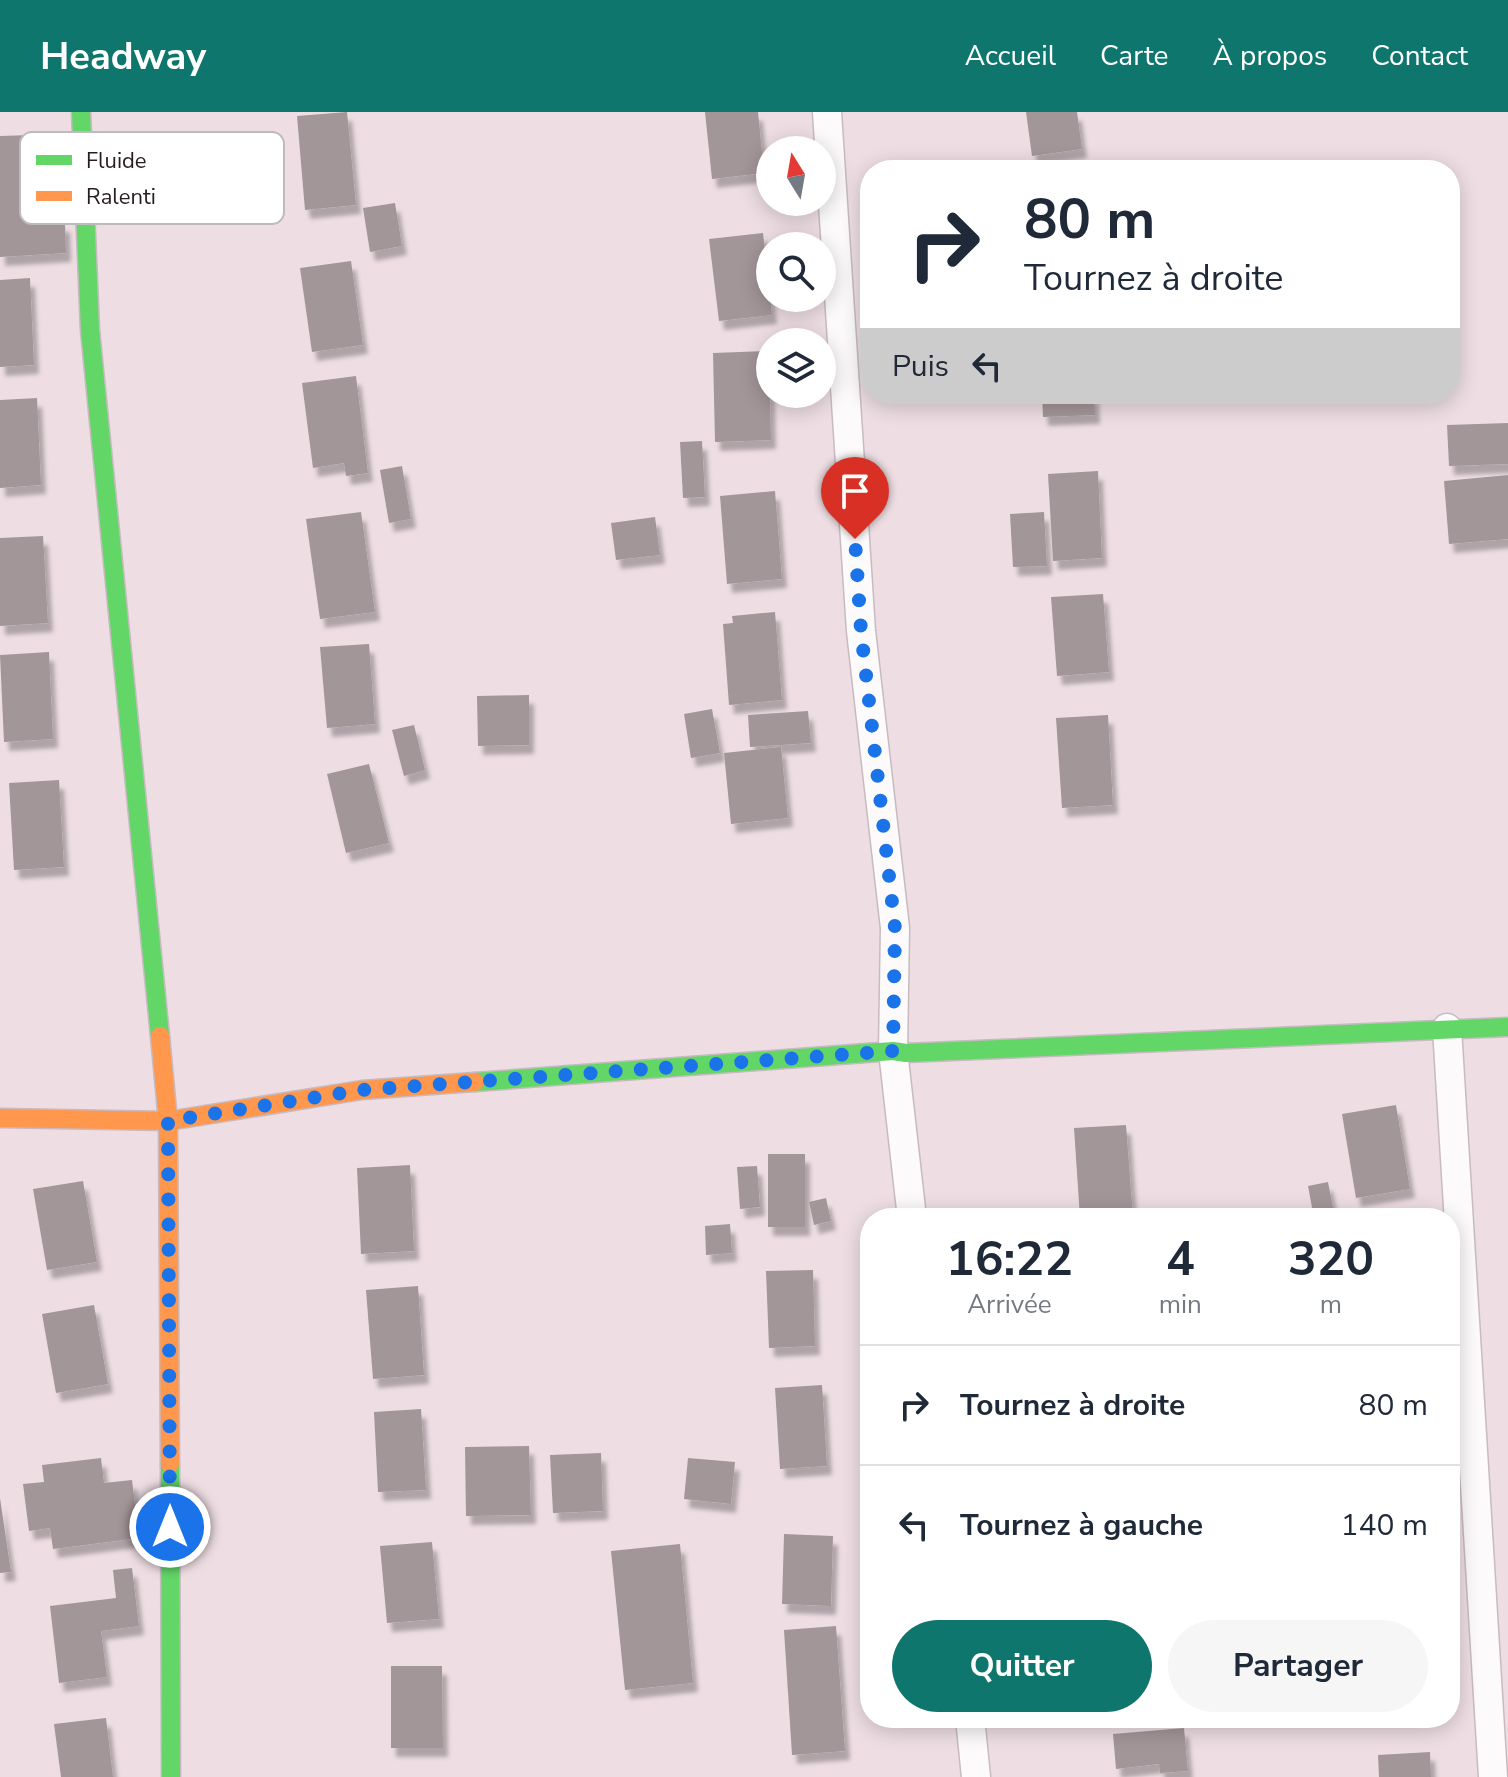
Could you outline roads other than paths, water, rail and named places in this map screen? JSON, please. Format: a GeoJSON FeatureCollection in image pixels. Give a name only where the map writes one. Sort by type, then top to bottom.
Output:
{"type":"FeatureCollection","features":[{"type":"Feature","properties":{"kind":"street"},"geometry":{"type":"LineString","coordinates":[[81,112],[82,132]]}},
{"type":"Feature","properties":{"kind":"street"},"geometry":{"type":"LineString","coordinates":[[827,112],[861,631],[895,928],[893,1051],[911,1208]]}},
{"type":"Feature","properties":{"kind":"street"},"geometry":{"type":"LineString","coordinates":[[86,224],[90,330],[168,1121],[171,1777]]}},
{"type":"Feature","properties":{"kind":"street"},"geometry":{"type":"LineString","coordinates":[[0,1118],[168,1121],[362,1090],[893,1051],[906,1053],[1508,1027]]}},
{"type":"Feature","properties":{"kind":"street"},"geometry":{"type":"LineString","coordinates":[[1447,1028],[1458,1208]]}},
{"type":"Feature","properties":{"kind":"street"},"geometry":{"type":"LineString","coordinates":[[1460,1240],[1493,1777]]}},
{"type":"Feature","properties":{"kind":"street"},"geometry":{"type":"LineString","coordinates":[[971,1728],[976,1777]]}}]}
